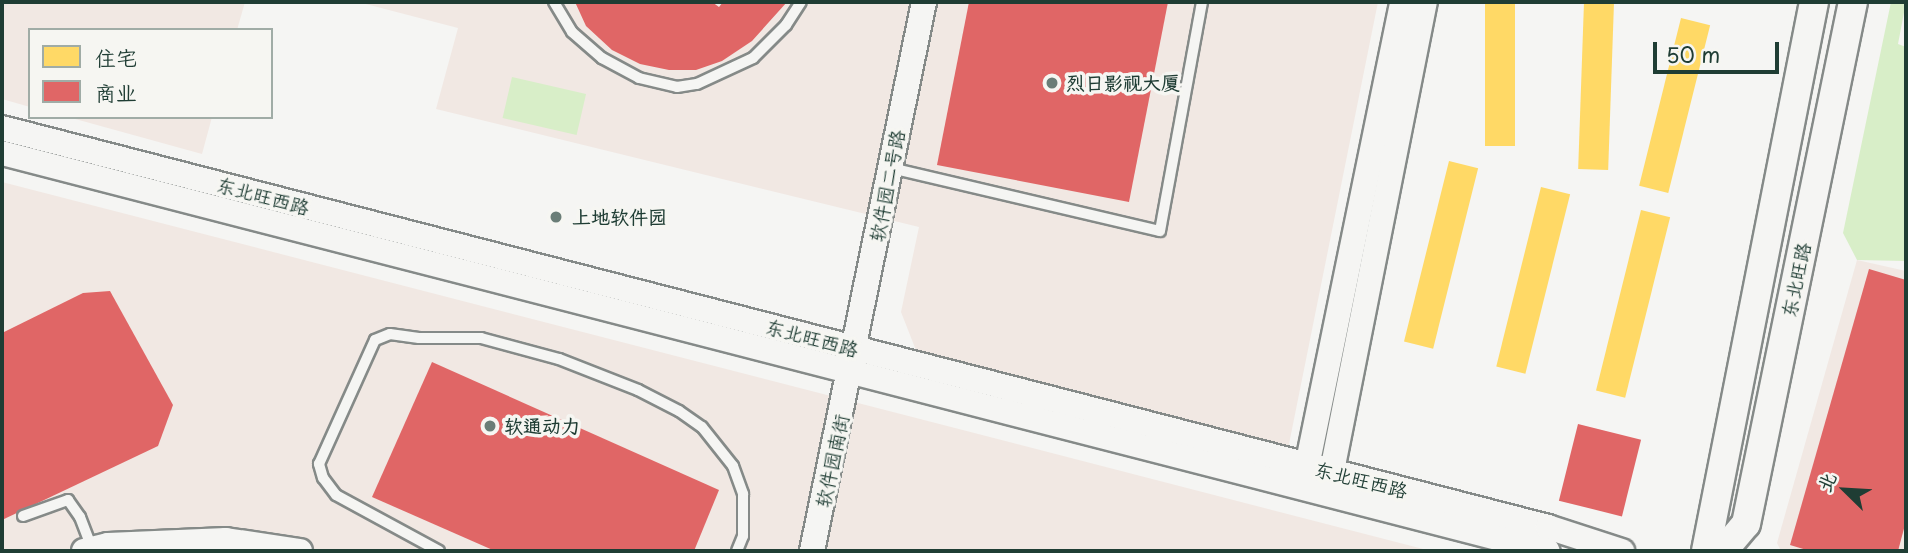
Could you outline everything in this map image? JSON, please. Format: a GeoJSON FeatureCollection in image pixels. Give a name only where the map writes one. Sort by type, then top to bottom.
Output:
{"type":"FeatureCollection","features":[{"type":"Feature","properties":{"kind":"main road","name":"东北旺路"},"geometry":{"type":"LineString","coordinates":[[1706,551],[1814,2]]}},
{"type":"Feature","properties":{"kind":"main road","name":"东北旺路"},"geometry":{"type":"LineString","coordinates":[[1723,551],[1746,524],[1853,2]]}},
{"type":"Feature","properties":{"kind":"street","name":"软件园二号路"},"geometry":{"type":"LineString","coordinates":[[853,360],[925,2]]}},
{"type":"Feature","properties":{"kind":"street"},"geometry":{"type":"LineString","coordinates":[[1305,477],[1402,2]]}},
{"type":"Feature","properties":{"kind":"street"},"geometry":{"type":"LineString","coordinates":[[1329,483],[1425,2]]}},
{"type":"Feature","properties":{"kind":"street","name":"东北旺西路"},"geometry":{"type":"LineString","coordinates":[[2,128],[853,360],[1329,483],[1548,527],[1622,551]]}},
{"type":"Feature","properties":{"kind":"street","name":"东北旺西路"},"geometry":{"type":"LineString","coordinates":[[2,153],[853,360]]}},
{"type":"Feature","properties":{"kind":"street","name":"软件园南街"},"geometry":{"type":"LineString","coordinates":[[812,551],[853,360]]}},
{"type":"Feature","properties":{"kind":"street","name":"东北旺西路"},"geometry":{"type":"LineString","coordinates":[[1329,483],[1548,551]]}},
{"type":"Feature","properties":{"kind":"street"},"geometry":{"type":"LineString","coordinates":[[88,550],[108,545],[226,540],[300,551]]}},
{"type":"Feature","properties":{"kind":"lane"},"geometry":{"type":"LineString","coordinates":[[554,2],[572,32],[602,58],[639,78],[677,87],[697,84],[753,58],[786,26],[801,2]]}},
{"type":"Feature","properties":{"kind":"lane"},"geometry":{"type":"LineString","coordinates":[[891,167],[1160,231],[1202,2]]}},
{"type":"Feature","properties":{"kind":"lane"},"geometry":{"type":"LineString","coordinates":[[439,551],[336,495],[323,478],[319,464],[375,340],[390,334],[419,338],[481,338],[546,355],[638,390],[679,411],[702,427],[733,466],[743,494],[743,536],[737,551]]}},
{"type":"Feature","properties":{"kind":"lane"},"geometry":{"type":"LineString","coordinates":[[23,516],[68,499],[80,517],[88,550]]}},
{"type":"Feature","properties":{"kind":"shaded area"},"geometry":{"type":"Polygon","coordinates":[[[2,2],[245,2],[238,28],[28,28],[28,106],[2,99],[2,2]]]}},
{"type":"Feature","properties":{"kind":"shaded area"},"geometry":{"type":"Polygon","coordinates":[[[358,2],[1378,2],[1287,454],[919,358],[901,312],[919,227],[436,109],[458,28],[358,2]]]}},
{"type":"Feature","properties":{"kind":"shaded area"},"geometry":{"type":"Polygon","coordinates":[[[75,119],[211,119],[202,154],[75,119]]]}},
{"type":"Feature","properties":{"kind":"shaded area"},"geometry":{"type":"Polygon","coordinates":[[[2,182],[1431,551],[2,551],[2,182]]]}},
{"type":"Feature","properties":{"kind":"shaded area"},"geometry":{"type":"Polygon","coordinates":[[[1857,260],[1906,271],[1906,551],[1781,551],[1777,543],[1857,260]]]}},
{"type":"Feature","properties":{"kind":"green space"},"geometry":{"type":"Polygon","coordinates":[[[1891,2],[1906,2],[1898,44],[1906,47],[1906,261],[1857,260],[1843,233],[1891,2]]]}},
{"type":"Feature","properties":{"kind":"green space"},"geometry":{"type":"Polygon","coordinates":[[[512,77],[586,94],[577,135],[503,118],[512,77]]]}},
{"type":"Feature","properties":{"kind":"building: 住宅"},"geometry":{"type":"Polygon","coordinates":[[[1485,2],[1515,2],[1515,146],[1485,146],[1485,2]]]}},
{"type":"Feature","properties":{"kind":"building: 住宅"},"geometry":{"type":"Polygon","coordinates":[[[1584,2],[1614,3],[1608,170],[1578,169],[1584,2]]]}},
{"type":"Feature","properties":{"kind":"building: 住宅"},"geometry":{"type":"Polygon","coordinates":[[[1681,18],[1710,25],[1668,193],[1639,186],[1681,18]]]}},
{"type":"Feature","properties":{"kind":"building: 住宅"},"geometry":{"type":"Polygon","coordinates":[[[1449,161],[1478,168],[1433,349],[1404,341],[1449,161]]]}},
{"type":"Feature","properties":{"kind":"building: 住宅"},"geometry":{"type":"Polygon","coordinates":[[[1541,187],[1570,194],[1525,374],[1496,367],[1541,187]]]}},
{"type":"Feature","properties":{"kind":"building: 住宅"},"geometry":{"type":"Polygon","coordinates":[[[1641,210],[1670,217],[1625,398],[1596,390],[1641,210]]]}},
{"type":"Feature","properties":{"kind":"building: 商业"},"geometry":{"type":"Polygon","coordinates":[[[575,2],[712,2],[719,7],[723,2],[787,2],[752,41],[722,61],[696,70],[669,70],[640,64],[612,50],[586,26],[575,2]]]}},
{"type":"Feature","properties":{"kind":"building: 商业","name":"烈日影视大厦"},"geometry":{"type":"Polygon","coordinates":[[[969,2],[1168,2],[1129,202],[937,165],[969,2]]]}},
{"type":"Feature","properties":{"kind":"building: 商业"},"geometry":{"type":"Polygon","coordinates":[[[1869,269],[1906,280],[1906,521],[1898,551],[1810,551],[1790,545],[1869,269]]]}},
{"type":"Feature","properties":{"kind":"building: 商业"},"geometry":{"type":"Polygon","coordinates":[[[110,291],[173,405],[158,446],[2,520],[2,333],[83,293],[110,291]]]}},
{"type":"Feature","properties":{"kind":"building: 商业","name":"软通动力"},"geometry":{"type":"Polygon","coordinates":[[[432,362],[719,490],[694,551],[495,551],[372,497],[432,362]]]}},
{"type":"Feature","properties":{"kind":"building: 商业"},"geometry":{"type":"Polygon","coordinates":[[[1578,424],[1641,440],[1622,516],[1559,501],[1578,424]]]}},
{"type":"Feature","properties":{"kind":"place","name":"烈日影视大厦"},"geometry":{"type":"Point","coordinates":[1052,83]}},
{"type":"Feature","properties":{"kind":"place","name":"上地软件园"},"geometry":{"type":"Point","coordinates":[556,217]}},
{"type":"Feature","properties":{"kind":"place","name":"软通动力"},"geometry":{"type":"Point","coordinates":[490,426]}}]}
